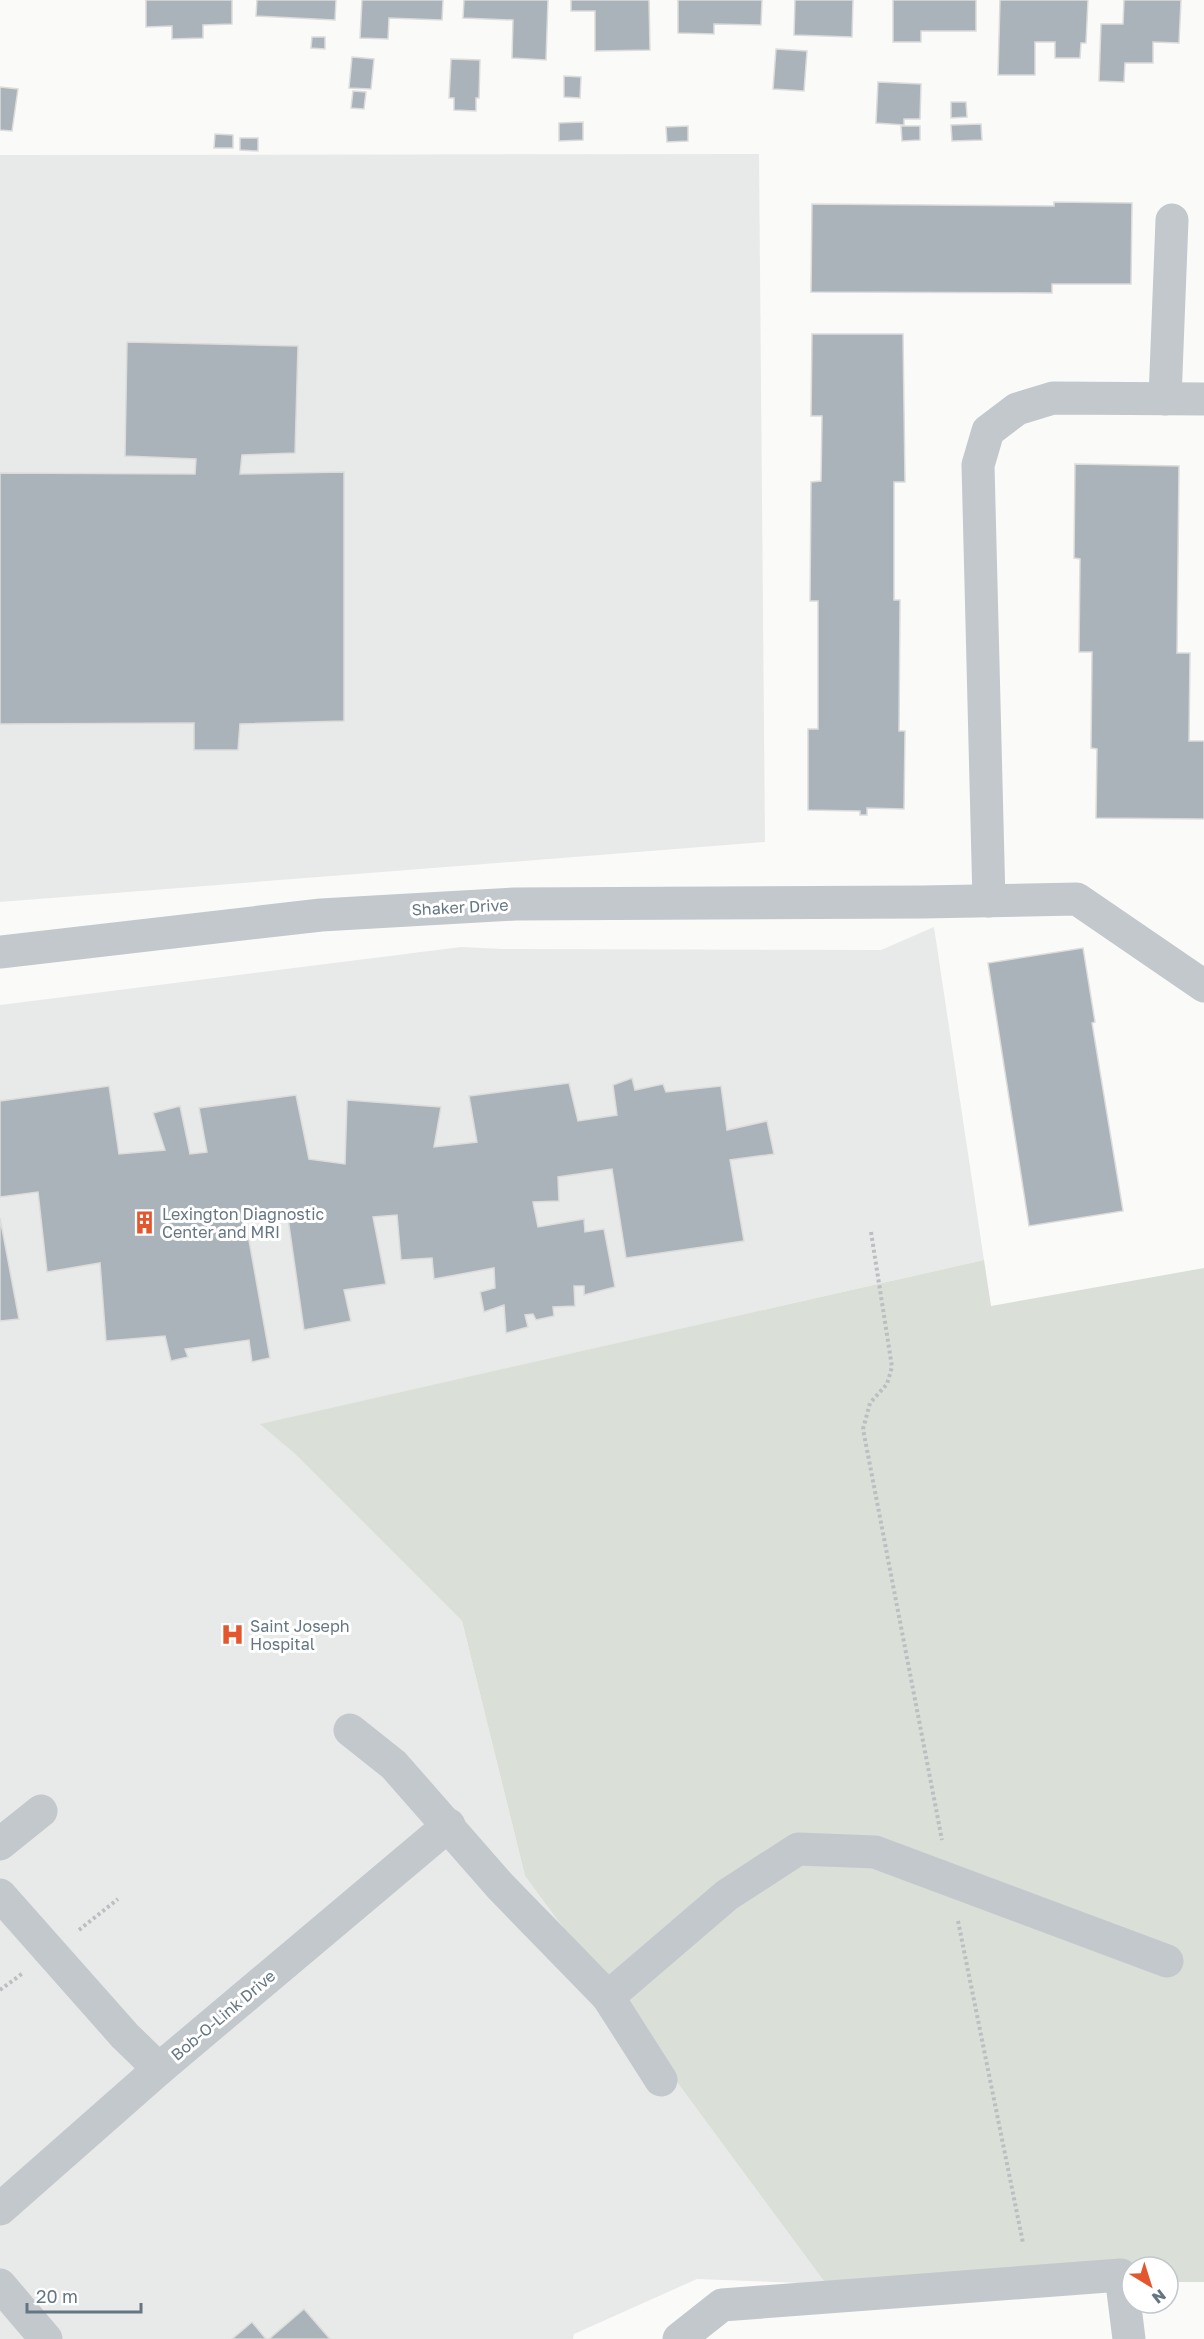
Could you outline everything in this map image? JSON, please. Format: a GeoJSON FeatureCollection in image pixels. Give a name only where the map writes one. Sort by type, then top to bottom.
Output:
{"type":"FeatureCollection","features":[{"type":"Feature","properties":{"kind":"street"},"geometry":{"type":"LineString","coordinates":[[1165,399],[1172,220]]}},
{"type":"Feature","properties":{"kind":"street"},"geometry":{"type":"LineString","coordinates":[[989,901],[978,465],[988,431],[1017,409],[1053,398],[1204,399]]}},
{"type":"Feature","properties":{"kind":"street","name":"Shaker Drive"},"geometry":{"type":"LineString","coordinates":[[0,952],[321,915],[503,904],[1077,899],[1204,986]]}},
{"type":"Feature","properties":{"kind":"street"},"geometry":{"type":"LineString","coordinates":[[350,1730],[394,1765],[500,1886],[608,1997],[661,2080]]}},
{"type":"Feature","properties":{"kind":"street"},"geometry":{"type":"LineString","coordinates":[[0,1844],[41,1811]]}},
{"type":"Feature","properties":{"kind":"street","name":"Bob-O-Link Drive"},"geometry":{"type":"LineString","coordinates":[[0,2209],[159,2069],[448,1825]]}},
{"type":"Feature","properties":{"kind":"street"},"geometry":{"type":"LineString","coordinates":[[608,1997],[727,1895],[798,1849],[875,1852],[1167,1961]]}},
{"type":"Feature","properties":{"kind":"street"},"geometry":{"type":"LineString","coordinates":[[0,1895],[125,2036],[159,2069]]}},
{"type":"Feature","properties":{"kind":"street"},"geometry":{"type":"LineString","coordinates":[[679,2339],[722,2305],[1121,2275],[1129,2339]]}},
{"type":"Feature","properties":{"kind":"street"},"geometry":{"type":"LineString","coordinates":[[0,2285],[46,2339]]}},
{"type":"Feature","properties":{"kind":"path"},"geometry":{"type":"LineString","coordinates":[[871,1232],[892,1367],[886,1384],[870,1403],[863,1429],[1023,2243]]}},
{"type":"Feature","properties":{"kind":"shaded area"},"geometry":{"type":"Polygon","coordinates":[[[759,154],[765,842],[0,902],[0,155],[759,154]]]}},
{"type":"Feature","properties":{"kind":"shaded area","name":"Saint Joseph Hospital"},"geometry":{"type":"Polygon","coordinates":[[[934,927],[984,1260],[261,1424],[294,1453],[462,1621],[525,1876],[826,2284],[697,2279],[574,2334],[573,2339],[0,2339],[0,1005],[461,947],[881,950],[934,927]]]}},
{"type":"Feature","properties":{"kind":"shaded area"},"geometry":{"type":"Polygon","coordinates":[[[984,1260],[991,1306],[1204,1268],[1204,2282],[1180,2282],[1180,2255],[1120,2255],[1120,2268],[826,2284],[525,1876],[462,1621],[294,1453],[260,1424],[984,1260]]]}},
{"type":"Feature","properties":{"kind":"building"},"geometry":{"type":"Polygon","coordinates":[[[146,0],[232,0],[232,24],[203,25],[203,38],[172,39],[172,26],[146,27],[146,0]]]}},
{"type":"Feature","properties":{"kind":"building"},"geometry":{"type":"Polygon","coordinates":[[[257,0],[336,0],[335,20],[256,16],[257,0]]]}},
{"type":"Feature","properties":{"kind":"building"},"geometry":{"type":"Polygon","coordinates":[[[362,0],[443,0],[442,20],[389,18],[388,39],[360,38],[362,0]]]}},
{"type":"Feature","properties":{"kind":"building"},"geometry":{"type":"Polygon","coordinates":[[[464,0],[548,0],[546,60],[512,58],[513,20],[463,18],[464,0]]]}},
{"type":"Feature","properties":{"kind":"building"},"geometry":{"type":"Polygon","coordinates":[[[571,0],[649,0],[650,50],[595,51],[595,11],[571,11],[571,0]]]}},
{"type":"Feature","properties":{"kind":"building"},"geometry":{"type":"Polygon","coordinates":[[[678,0],[762,0],[761,25],[714,24],[714,34],[678,33],[678,0]]]}},
{"type":"Feature","properties":{"kind":"building"},"geometry":{"type":"Polygon","coordinates":[[[795,0],[853,0],[852,37],[794,35],[795,0]]]}},
{"type":"Feature","properties":{"kind":"building"},"geometry":{"type":"Polygon","coordinates":[[[893,0],[976,0],[976,31],[921,31],[921,42],[893,42],[893,0]]]}},
{"type":"Feature","properties":{"kind":"building"},"geometry":{"type":"Polygon","coordinates":[[[1000,0],[1088,0],[1086,43],[1081,43],[1080,58],[1055,58],[1055,42],[1035,42],[1035,75],[998,75],[1000,0]]]}},
{"type":"Feature","properties":{"kind":"building"},"geometry":{"type":"Polygon","coordinates":[[[1124,0],[1181,0],[1179,43],[1153,42],[1153,63],[1125,63],[1124,82],[1099,81],[1101,24],[1123,24],[1124,0]]]}},
{"type":"Feature","properties":{"kind":"building"},"geometry":{"type":"Polygon","coordinates":[[[312,37],[325,37],[325,49],[311,48],[312,37]]]}},
{"type":"Feature","properties":{"kind":"building"},"geometry":{"type":"Polygon","coordinates":[[[776,49],[807,51],[804,91],[773,89],[776,49]]]}},
{"type":"Feature","properties":{"kind":"building"},"geometry":{"type":"Polygon","coordinates":[[[352,57],[374,59],[371,89],[349,88],[352,57]]]}},
{"type":"Feature","properties":{"kind":"building"},"geometry":{"type":"Polygon","coordinates":[[[451,59],[480,60],[479,98],[476,98],[476,111],[454,110],[454,98],[449,98],[451,59]]]}},
{"type":"Feature","properties":{"kind":"building"},"geometry":{"type":"Polygon","coordinates":[[[564,76],[581,77],[580,98],[564,97],[564,76]]]}},
{"type":"Feature","properties":{"kind":"building"},"geometry":{"type":"Polygon","coordinates":[[[878,82],[921,84],[920,119],[904,119],[904,125],[876,123],[878,82]]]}},
{"type":"Feature","properties":{"kind":"building"},"geometry":{"type":"Polygon","coordinates":[[[0,87],[18,89],[12,131],[0,130],[0,87]]]}},
{"type":"Feature","properties":{"kind":"building"},"geometry":{"type":"Polygon","coordinates":[[[353,91],[366,92],[364,109],[351,108],[353,91]]]}},
{"type":"Feature","properties":{"kind":"building"},"geometry":{"type":"Polygon","coordinates":[[[951,102],[966,102],[967,117],[951,118],[951,102]]]}},
{"type":"Feature","properties":{"kind":"building"},"geometry":{"type":"Polygon","coordinates":[[[583,122],[583,140],[559,141],[559,123],[583,122]]]}},
{"type":"Feature","properties":{"kind":"building"},"geometry":{"type":"Polygon","coordinates":[[[981,124],[982,140],[952,141],[951,125],[981,124]]]}},
{"type":"Feature","properties":{"kind":"building"},"geometry":{"type":"Polygon","coordinates":[[[688,126],[688,141],[667,142],[666,127],[688,126]]]}},
{"type":"Feature","properties":{"kind":"building"},"geometry":{"type":"Polygon","coordinates":[[[901,126],[920,126],[920,140],[902,141],[901,126]]]}},
{"type":"Feature","properties":{"kind":"building"},"geometry":{"type":"Polygon","coordinates":[[[215,134],[233,135],[233,148],[214,148],[215,134]]]}},
{"type":"Feature","properties":{"kind":"building"},"geometry":{"type":"Polygon","coordinates":[[[240,138],[258,138],[258,151],[240,150],[240,138]]]}},
{"type":"Feature","properties":{"kind":"building"},"geometry":{"type":"Polygon","coordinates":[[[1054,202],[1132,203],[1131,284],[1052,284],[1052,293],[811,292],[812,204],[1054,206],[1054,202]]]}},
{"type":"Feature","properties":{"kind":"building"},"geometry":{"type":"Polygon","coordinates":[[[812,334],[903,334],[905,482],[894,482],[894,600],[900,600],[899,731],[905,731],[904,809],[867,808],[867,815],[860,815],[860,811],[808,810],[808,729],[818,729],[818,601],[810,601],[811,482],[821,481],[822,416],[811,416],[812,334]]]}},
{"type":"Feature","properties":{"kind":"building"},"geometry":{"type":"Polygon","coordinates":[[[127,342],[298,346],[295,453],[242,455],[240,474],[344,472],[344,721],[240,724],[238,750],[194,750],[194,723],[0,724],[0,473],[195,474],[196,459],[125,456],[127,342]]]}},
{"type":"Feature","properties":{"kind":"building"},"geometry":{"type":"Polygon","coordinates":[[[1075,464],[1179,466],[1177,653],[1190,653],[1189,741],[1204,741],[1204,819],[1096,818],[1097,749],[1091,748],[1092,652],[1079,652],[1080,559],[1074,558],[1075,464]]]}},
{"type":"Feature","properties":{"kind":"building"},"geometry":{"type":"Polygon","coordinates":[[[1083,948],[1095,1022],[1092,1023],[1123,1211],[1029,1226],[988,963],[1083,948]]]}},
{"type":"Feature","properties":{"kind":"building","name":"Lexington Diagnostic Center and MRI"},"geometry":{"type":"Polygon","coordinates":[[[632,1078],[635,1090],[663,1084],[666,1092],[721,1086],[727,1130],[767,1121],[774,1154],[730,1160],[744,1241],[626,1258],[612,1169],[558,1177],[559,1201],[533,1202],[538,1227],[584,1219],[585,1232],[604,1229],[615,1287],[584,1295],[584,1286],[574,1286],[575,1306],[553,1307],[554,1316],[536,1320],[533,1314],[525,1315],[528,1327],[506,1333],[504,1305],[484,1312],[480,1292],[495,1288],[494,1268],[434,1279],[432,1258],[401,1260],[397,1215],[373,1217],[386,1284],[344,1290],[351,1321],[304,1330],[287,1211],[245,1218],[270,1358],[252,1362],[249,1340],[185,1349],[188,1357],[171,1361],[165,1336],[106,1341],[100,1263],[47,1272],[38,1192],[0,1197],[0,1101],[109,1086],[119,1154],[165,1150],[153,1113],[180,1106],[190,1154],[207,1152],[199,1108],[296,1095],[309,1159],[345,1164],[347,1100],[441,1107],[434,1147],[477,1142],[469,1096],[569,1083],[578,1121],[617,1115],[613,1085],[632,1078]]]}},
{"type":"Feature","properties":{"kind":"building"},"geometry":{"type":"Polygon","coordinates":[[[0,1218],[19,1319],[0,1321],[0,1218]]]}},
{"type":"Feature","properties":{"kind":"building"},"geometry":{"type":"Polygon","coordinates":[[[304,2309],[330,2339],[269,2339],[304,2309]]]}},
{"type":"Feature","properties":{"kind":"building"},"geometry":{"type":"Polygon","coordinates":[[[252,2322],[266,2339],[232,2339],[252,2322]]]}},
{"type":"Feature","properties":{"kind":"place","name":"Lexington Diagnostic Center and MRI"},"geometry":{"type":"Point","coordinates":[144,1223]}},
{"type":"Feature","properties":{"kind":"place","name":"Saint Joseph Hospital"},"geometry":{"type":"Point","coordinates":[232,1635]}}]}
